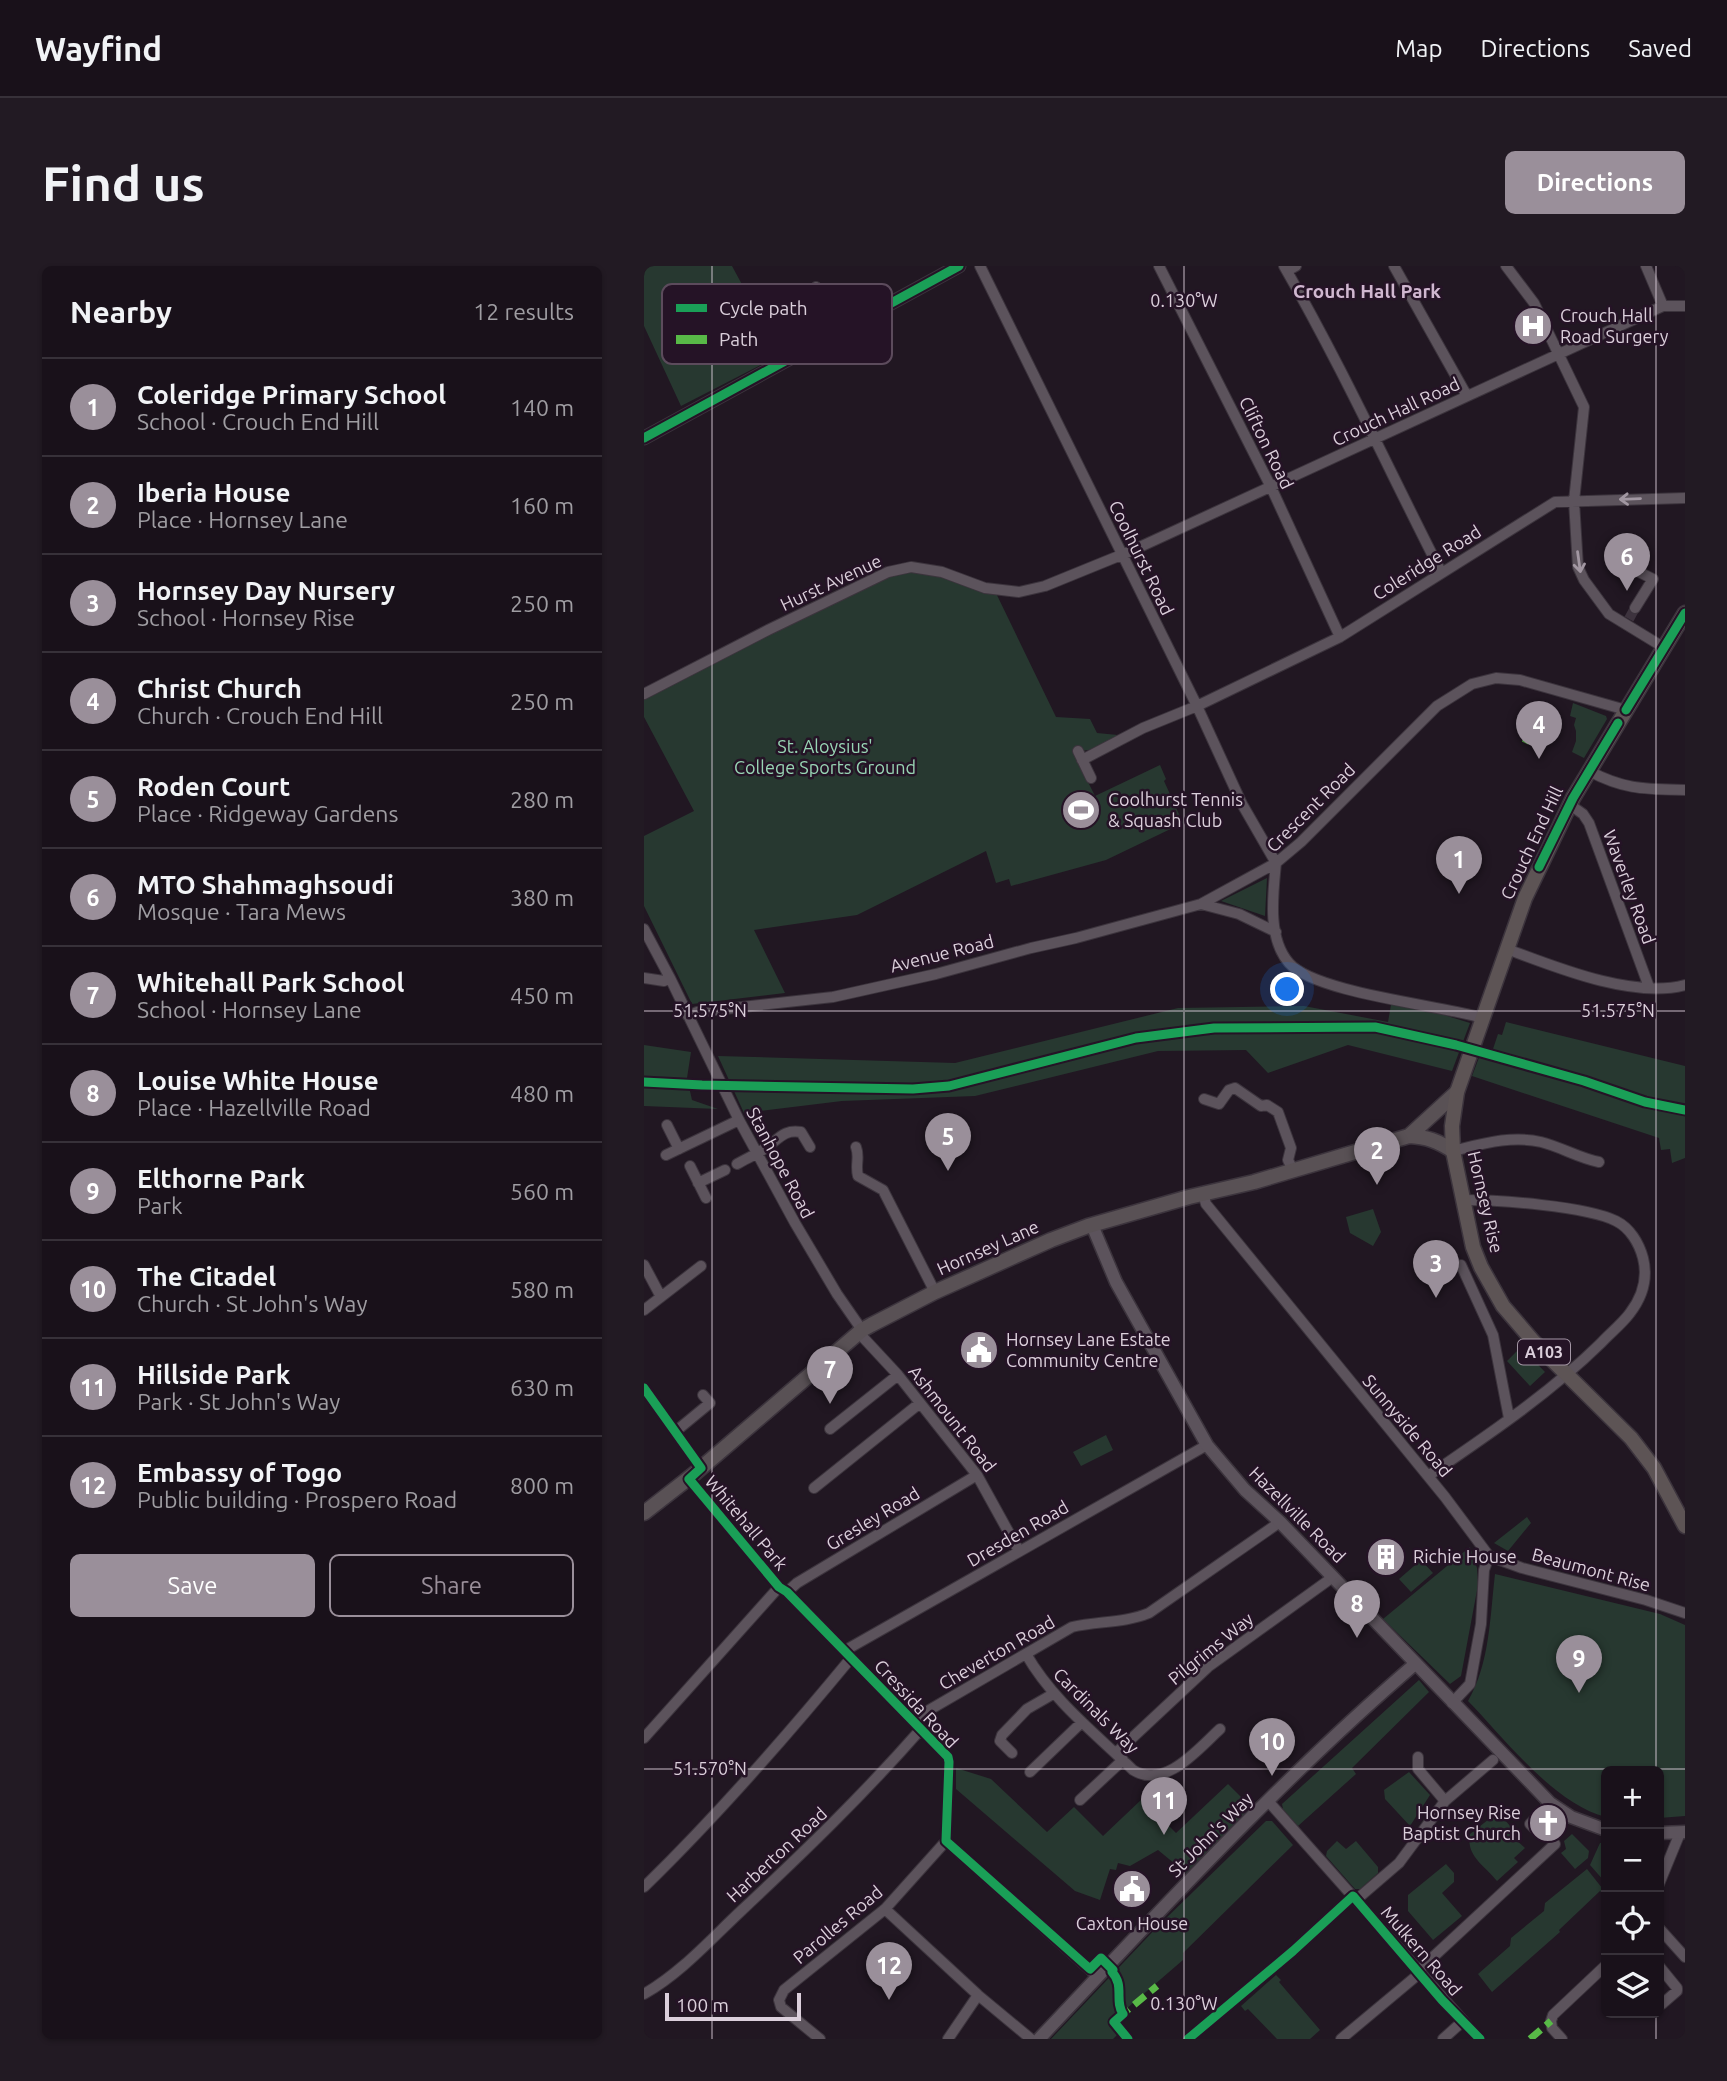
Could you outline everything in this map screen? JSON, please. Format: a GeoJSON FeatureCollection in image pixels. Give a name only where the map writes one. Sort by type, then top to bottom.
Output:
{"type":"FeatureCollection","features":[{"type":"Feature","properties":{"kind":"main road","name":"Crouch End Hill"},"geometry":{"type":"LineString","coordinates":[[1454,1107],[1527,894],[1570,804],[1685,613]]}},
{"type":"Feature","properties":{"kind":"main road","name":"Hornsey Lane"},"geometry":{"type":"LineString","coordinates":[[644,1513],[689,1479],[860,1332],[935,1292],[1051,1240],[1092,1225],[1409,1136],[1457,1092]]}},
{"type":"Feature","properties":{"kind":"main road","name":"Hornsey Lane"},"geometry":{"type":"LineString","coordinates":[[1430,1117],[1454,1107]]}},
{"type":"Feature","properties":{"kind":"main road","name":"Hornsey Rise"},"geometry":{"type":"LineString","coordinates":[[1454,1107],[1453,1152],[1473,1247],[1481,1267],[1497,1296],[1533,1341],[1631,1438],[1654,1468],[1685,1526]]}},
{"type":"Feature","properties":{"kind":"main road"},"geometry":{"type":"LineString","coordinates":[[1409,1136],[1426,1137],[1453,1152]]}},
{"type":"Feature","properties":{"kind":"street"},"geometry":{"type":"LineString","coordinates":[[892,302],[960,266]]}},
{"type":"Feature","properties":{"kind":"street","name":"Coolhurst Road"},"geometry":{"type":"LineString","coordinates":[[980,266],[1197,706],[1242,804],[1276,863]]}},
{"type":"Feature","properties":{"kind":"street","name":"Clifton Road"},"geometry":{"type":"LineString","coordinates":[[1159,266],[1270,487],[1339,637]]}},
{"type":"Feature","properties":{"kind":"street"},"geometry":{"type":"LineString","coordinates":[[1394,266],[1468,396]]}},
{"type":"Feature","properties":{"kind":"street"},"geometry":{"type":"LineString","coordinates":[[1506,266],[1528,293],[1584,407],[1574,501],[1578,567],[1584,580],[1609,614],[1628,622],[1663,647]]}},
{"type":"Feature","properties":{"kind":"street"},"geometry":{"type":"LineString","coordinates":[[1646,266],[1662,306]]}},
{"type":"Feature","properties":{"kind":"street"},"geometry":{"type":"LineString","coordinates":[[1289,268],[1441,572]]}},
{"type":"Feature","properties":{"kind":"street","name":"Crouch Hall Road"},"geometry":{"type":"LineString","coordinates":[[1121,553],[1560,355],[1662,306],[1685,306]]}},
{"type":"Feature","properties":{"kind":"street"},"geometry":{"type":"LineString","coordinates":[[644,438],[778,364]]}},
{"type":"Feature","properties":{"kind":"street","name":"Coleridge Road"},"geometry":{"type":"LineString","coordinates":[[1091,778],[1080,756],[1197,706],[1339,637],[1555,502],[1685,498]]}},
{"type":"Feature","properties":{"kind":"street","name":"Hurst Avenue"},"geometry":{"type":"LineString","coordinates":[[644,694],[888,572],[911,567],[942,572],[985,588],[1018,592],[1045,586],[1121,553]]}},
{"type":"Feature","properties":{"kind":"street"},"geometry":{"type":"LineString","coordinates":[[1635,608],[1653,579],[1639,572]]}},
{"type":"Feature","properties":{"kind":"street","name":"Crescent Road"},"geometry":{"type":"LineString","coordinates":[[1475,1016],[1317,981],[1289,963],[1276,932],[1273,901],[1276,863],[1301,842],[1430,712],[1456,692],[1472,684],[1496,678],[1520,680],[1626,710]]}},
{"type":"Feature","properties":{"kind":"street"},"geometry":{"type":"LineString","coordinates":[[1589,771],[1625,787],[1685,790]]}},
{"type":"Feature","properties":{"kind":"street","name":"Waverley Road"},"geometry":{"type":"LineString","coordinates":[[1570,804],[1583,814],[1589,823],[1649,987]]}},
{"type":"Feature","properties":{"kind":"street","name":"Avenue Road"},"geometry":{"type":"LineString","coordinates":[[688,1016],[697,1012],[842,995],[936,974],[1201,904],[1276,863]]}},
{"type":"Feature","properties":{"kind":"street","name":"Avenue Road"},"geometry":{"type":"LineString","coordinates":[[1201,904],[1239,914],[1276,932]]}},
{"type":"Feature","properties":{"kind":"street","name":"Stanhope Road"},"geometry":{"type":"LineString","coordinates":[[644,929],[739,1120],[813,1254],[860,1332]]}},
{"type":"Feature","properties":{"kind":"street"},"geometry":{"type":"LineString","coordinates":[[1507,949],[1578,975],[1649,987],[1685,985]]}},
{"type":"Feature","properties":{"kind":"street"},"geometry":{"type":"LineString","coordinates":[[644,978],[664,981],[670,978]]}},
{"type":"Feature","properties":{"kind":"street"},"geometry":{"type":"LineString","coordinates":[[1204,1099],[1219,1104],[1228,1090],[1235,1088],[1261,1105],[1267,1105],[1278,1112],[1291,1148],[1288,1160],[1293,1170]]}},
{"type":"Feature","properties":{"kind":"street"},"geometry":{"type":"LineString","coordinates":[[666,1155],[739,1120]]}},
{"type":"Feature","properties":{"kind":"street"},"geometry":{"type":"LineString","coordinates":[[667,1125],[679,1149]]}},
{"type":"Feature","properties":{"kind":"street"},"geometry":{"type":"LineString","coordinates":[[737,1164],[768,1147],[782,1134],[793,1131],[801,1132],[810,1147]]}},
{"type":"Feature","properties":{"kind":"street"},"geometry":{"type":"LineString","coordinates":[[1453,1152],[1496,1141],[1524,1139],[1599,1162]]}},
{"type":"Feature","properties":{"kind":"street"},"geometry":{"type":"LineString","coordinates":[[856,1147],[859,1155],[856,1166],[858,1176],[883,1189],[935,1292]]}},
{"type":"Feature","properties":{"kind":"street"},"geometry":{"type":"LineString","coordinates":[[690,1166],[706,1198]]}},
{"type":"Feature","properties":{"kind":"street"},"geometry":{"type":"LineString","coordinates":[[698,1183],[725,1170]]}},
{"type":"Feature","properties":{"kind":"street","name":"Sunnyside Road"},"geometry":{"type":"LineString","coordinates":[[1203,1194],[1206,1204],[1428,1476],[1489,1556]]}},
{"type":"Feature","properties":{"kind":"street"},"geometry":{"type":"LineString","coordinates":[[1428,1476],[1567,1375],[1629,1315],[1644,1286],[1645,1268],[1640,1246],[1627,1228],[1616,1221],[1585,1211],[1463,1200]]}},
{"type":"Feature","properties":{"kind":"street","name":"Hazellville Road"},"geometry":{"type":"LineString","coordinates":[[1092,1225],[1116,1282],[1207,1445],[1245,1490],[1280,1522],[1550,1803],[1571,1818],[1601,1827]]}},
{"type":"Feature","properties":{"kind":"street"},"geometry":{"type":"LineString","coordinates":[[644,1265],[661,1297]]}},
{"type":"Feature","properties":{"kind":"street"},"geometry":{"type":"LineString","coordinates":[[1461,1265],[1493,1335],[1509,1418]]}},
{"type":"Feature","properties":{"kind":"street"},"geometry":{"type":"LineString","coordinates":[[644,1310],[701,1266]]}},
{"type":"Feature","properties":{"kind":"street","name":"Ashmount Road"},"geometry":{"type":"LineString","coordinates":[[860,1332],[978,1475],[1019,1551]]}},
{"type":"Feature","properties":{"kind":"street"},"geometry":{"type":"LineString","coordinates":[[830,1429],[898,1375]]}},
{"type":"Feature","properties":{"kind":"street"},"geometry":{"type":"LineString","coordinates":[[644,1388],[701,1468]]}},
{"type":"Feature","properties":{"kind":"street"},"geometry":{"type":"LineString","coordinates":[[676,1431],[710,1403],[703,1395]]}},
{"type":"Feature","properties":{"kind":"street"},"geometry":{"type":"LineString","coordinates":[[814,1488],[920,1403]]}},
{"type":"Feature","properties":{"kind":"street","name":"Dresden Road"},"geometry":{"type":"LineString","coordinates":[[848,1655],[1019,1551],[1207,1445]]}},
{"type":"Feature","properties":{"kind":"street","name":"Gresley Road"},"geometry":{"type":"LineString","coordinates":[[783,1589],[978,1475]]}},
{"type":"Feature","properties":{"kind":"street","name":"Whitehall Park"},"geometry":{"type":"LineString","coordinates":[[644,1738],[783,1589],[689,1479]]}},
{"type":"Feature","properties":{"kind":"street","name":"Cheverton Road"},"geometry":{"type":"LineString","coordinates":[[912,1720],[1072,1628],[1092,1622],[1133,1620],[1149,1613],[1280,1522]]}},
{"type":"Feature","properties":{"kind":"street"},"geometry":{"type":"LineString","coordinates":[[1452,1703],[1470,1684],[1489,1556]]}},
{"type":"Feature","properties":{"kind":"street","name":"Beaumont Rise"},"geometry":{"type":"LineString","coordinates":[[1489,1556],[1522,1569],[1646,1600],[1685,1613]]}},
{"type":"Feature","properties":{"kind":"street","name":"Pilgrims Way"},"geometry":{"type":"LineString","coordinates":[[1080,1800],[1208,1667],[1333,1577]]}},
{"type":"Feature","properties":{"kind":"street","name":"Cressida Road"},"geometry":{"type":"LineString","coordinates":[[783,1589],[948,1757],[946,1841]]}},
{"type":"Feature","properties":{"kind":"street","name":"Cardinals Way"},"geometry":{"type":"LineString","coordinates":[[1026,1654],[1053,1694],[1141,1775],[1162,1775],[1187,1759],[1220,1729]]}},
{"type":"Feature","properties":{"kind":"street"},"geometry":{"type":"LineString","coordinates":[[644,1887],[780,1744],[848,1655]]}},
{"type":"Feature","properties":{"kind":"street","name":"St John's Way"},"geometry":{"type":"LineString","coordinates":[[1039,2039],[1189,1880],[1309,1760],[1415,1664]]}},
{"type":"Feature","properties":{"kind":"street"},"geometry":{"type":"LineString","coordinates":[[1012,1753],[1000,1741],[1002,1735],[1027,1709],[1053,1694]]}},
{"type":"Feature","properties":{"kind":"street"},"geometry":{"type":"LineString","coordinates":[[1030,1772],[1082,1721]]}},
{"type":"Feature","properties":{"kind":"street","name":"Harberton Road"},"geometry":{"type":"LineString","coordinates":[[644,1994],[687,1962],[819,1838],[869,1788],[921,1729]]}},
{"type":"Feature","properties":{"kind":"street"},"geometry":{"type":"LineString","coordinates":[[1418,1757],[1418,1769],[1445,1801]]}},
{"type":"Feature","properties":{"kind":"street"},"geometry":{"type":"LineString","coordinates":[[1188,2039],[1399,1863],[1445,1801],[1493,1760]]}},
{"type":"Feature","properties":{"kind":"street","name":"Mulkern Road"},"geometry":{"type":"LineString","coordinates":[[1269,1802],[1465,2023],[1443,2039]]}},
{"type":"Feature","properties":{"kind":"street"},"geometry":{"type":"LineString","coordinates":[[1539,1833],[1530,1824],[1550,1803]]}},
{"type":"Feature","properties":{"kind":"street"},"geometry":{"type":"LineString","coordinates":[[1664,1833],[1683,1833],[1664,1873]]}},
{"type":"Feature","properties":{"kind":"street"},"geometry":{"type":"LineString","coordinates":[[946,1841],[1098,1977]]}},
{"type":"Feature","properties":{"kind":"street","name":"Parolles Road"},"geometry":{"type":"LineString","coordinates":[[820,2039],[781,2007],[779,2000],[784,1990],[885,1909],[946,1841]]}},
{"type":"Feature","properties":{"kind":"street"},"geometry":{"type":"LineString","coordinates":[[1341,2039],[1419,1972],[1555,1844]]}},
{"type":"Feature","properties":{"kind":"street"},"geometry":{"type":"LineString","coordinates":[[885,1909],[978,1995],[1031,2039]]}},
{"type":"Feature","properties":{"kind":"street"},"geometry":{"type":"LineString","coordinates":[[1664,1934],[1685,1957]]}},
{"type":"Feature","properties":{"kind":"street"},"geometry":{"type":"LineString","coordinates":[[1562,2039],[1552,2028],[1550,2021],[1553,2015],[1601,1970]]}},
{"type":"Feature","properties":{"kind":"street"},"geometry":{"type":"LineString","coordinates":[[1664,1972],[1677,1989],[1664,2002]]}},
{"type":"Feature","properties":{"kind":"street"},"geometry":{"type":"LineString","coordinates":[[948,2039],[978,1995]]}},
{"type":"Feature","properties":{"kind":"green space"},"geometry":{"type":"Polygon","coordinates":[[[644,266],[732,266],[742,284],[662,284],[662,364],[763,364],[681,406],[644,326],[644,266]]]}},
{"type":"Feature","properties":{"kind":"green space","name":"St. Aloysius' College Sports Ground"},"geometry":{"type":"Polygon","coordinates":[[[911,567],[994,589],[1056,717],[1090,719],[1097,733],[1118,735],[1101,747],[1073,752],[1095,796],[1160,765],[1166,779],[1164,781],[1183,823],[1106,860],[1011,886],[1009,879],[996,883],[986,851],[857,915],[754,930],[785,993],[692,1004],[644,906],[644,836],[694,811],[644,717],[644,694],[768,630],[911,567]]]}},
{"type":"Feature","properties":{"kind":"green space"},"geometry":{"type":"Polygon","coordinates":[[[1573,703],[1606,716],[1607,719],[1584,758],[1572,752],[1576,741],[1576,718],[1570,716],[1573,703]]]}},
{"type":"Feature","properties":{"kind":"green space"},"geometry":{"type":"Polygon","coordinates":[[[1267,878],[1265,916],[1221,901],[1267,878]]]}},
{"type":"Feature","properties":{"kind":"green space"},"geometry":{"type":"Polygon","coordinates":[[[1392,999],[1470,1023],[1452,1071],[1348,1045],[1268,1073],[1246,1050],[1158,1051],[975,1096],[842,1101],[744,1113],[718,1056],[955,1063],[1178,1008],[1304,1006],[1388,1022],[1392,999]]]}},
{"type":"Feature","properties":{"kind":"green space"},"geometry":{"type":"Polygon","coordinates":[[[1506,1022],[1685,1066],[1685,1158],[1672,1163],[1670,1149],[1661,1150],[1659,1138],[1472,1076],[1483,1047],[1493,1049],[1506,1022]]]}},
{"type":"Feature","properties":{"kind":"green space"},"geometry":{"type":"Polygon","coordinates":[[[644,1045],[691,1052],[687,1078],[692,1100],[718,1109],[644,1106],[644,1045]]]}},
{"type":"Feature","properties":{"kind":"green space"},"geometry":{"type":"Polygon","coordinates":[[[1373,1209],[1381,1232],[1373,1246],[1350,1233],[1346,1217],[1373,1209]]]}},
{"type":"Feature","properties":{"kind":"green space"},"geometry":{"type":"Polygon","coordinates":[[[1521,1347],[1545,1372],[1530,1386],[1507,1361],[1521,1347]]]}},
{"type":"Feature","properties":{"kind":"green space"},"geometry":{"type":"Polygon","coordinates":[[[1106,1435],[1113,1450],[1081,1466],[1073,1452],[1106,1435]]]}},
{"type":"Feature","properties":{"kind":"green space"},"geometry":{"type":"Polygon","coordinates":[[[1527,1517],[1531,1523],[1508,1551],[1494,1543],[1527,1517]]]}},
{"type":"Feature","properties":{"kind":"green space"},"geometry":{"type":"Polygon","coordinates":[[[1470,1547],[1477,1568],[1478,1585],[1461,1676],[1450,1684],[1383,1619],[1470,1547]]]}},
{"type":"Feature","properties":{"kind":"green space"},"geometry":{"type":"Polygon","coordinates":[[[1421,1560],[1433,1573],[1411,1592],[1399,1579],[1421,1560]]]}},
{"type":"Feature","properties":{"kind":"green space"},"geometry":{"type":"Polygon","coordinates":[[[1495,1574],[1660,1614],[1685,1625],[1685,1816],[1664,1818],[1664,1766],[1601,1766],[1601,1815],[1568,1799],[1531,1768],[1468,1701],[1481,1671],[1495,1574]]]}},
{"type":"Feature","properties":{"kind":"green space"},"geometry":{"type":"Polygon","coordinates":[[[1419,1680],[1429,1692],[1352,1768],[1356,1774],[1298,1826],[1283,1809],[1282,1804],[1419,1680]]]}},
{"type":"Feature","properties":{"kind":"green space"},"geometry":{"type":"Polygon","coordinates":[[[956,1768],[991,1779],[1047,1832],[1074,1807],[1103,1836],[1142,1799],[1176,1833],[1228,1784],[1251,1807],[1186,1873],[1158,1850],[1130,1866],[1118,1863],[1116,1870],[1110,1869],[1100,1900],[1075,1891],[956,1789],[956,1768]]]}},
{"type":"Feature","properties":{"kind":"green space"},"geometry":{"type":"Polygon","coordinates":[[[1409,1772],[1430,1795],[1410,1826],[1385,1799],[1384,1790],[1409,1772]]]}},
{"type":"Feature","properties":{"kind":"green space"},"geometry":{"type":"Polygon","coordinates":[[[1498,1812],[1517,1834],[1514,1838],[1525,1848],[1514,1858],[1518,1862],[1497,1881],[1473,1854],[1469,1842],[1470,1834],[1498,1812]]]}},
{"type":"Feature","properties":{"kind":"green space"},"geometry":{"type":"Polygon","coordinates":[[[1266,1821],[1272,1821],[1293,1845],[1183,1953],[1183,1960],[1111,2022],[1120,2032],[1113,2039],[1051,2039],[1160,1924],[1266,1821]]]}},
{"type":"Feature","properties":{"kind":"green space"},"geometry":{"type":"Polygon","coordinates":[[[1572,1834],[1589,1851],[1588,1858],[1575,1869],[1561,1853],[1566,1849],[1564,1841],[1572,1834]]]}},
{"type":"Feature","properties":{"kind":"green space"},"geometry":{"type":"Polygon","coordinates":[[[1337,1841],[1346,1849],[1356,1841],[1378,1867],[1378,1873],[1360,1889],[1355,1889],[1326,1856],[1327,1851],[1337,1841]]]}},
{"type":"Feature","properties":{"kind":"green space"},"geometry":{"type":"Polygon","coordinates":[[[1600,1843],[1601,1843],[1601,1877],[1590,1865],[1600,1843]]]}},
{"type":"Feature","properties":{"kind":"green space"},"geometry":{"type":"Polygon","coordinates":[[[1446,1864],[1454,1873],[1454,1882],[1442,1893],[1462,1916],[1433,1940],[1408,1911],[1408,1895],[1446,1864]]]}},
{"type":"Feature","properties":{"kind":"green space"},"geometry":{"type":"Polygon","coordinates":[[[1587,1869],[1601,1887],[1601,1892],[1559,1930],[1560,1932],[1492,1992],[1478,1974],[1510,1946],[1511,1938],[1544,1911],[1545,1903],[1587,1869]]]}},
{"type":"Feature","properties":{"kind":"green space"},"geometry":{"type":"Polygon","coordinates":[[[1276,1975],[1320,2030],[1310,2039],[1277,2039],[1248,2009],[1245,2011],[1241,2006],[1276,1975]]]}},
{"type":"Feature","properties":{"kind":"tunnel"},"geometry":{"type":"LineString","coordinates":[[1629,619],[1635,608]]}},
{"type":"Feature","properties":{"kind":"marked path"},"geometry":{"type":"LineString","coordinates":[[1525,743],[1530,733]]}},
{"type":"Feature","properties":{"kind":"marked path"},"geometry":{"type":"LineString","coordinates":[[1118,2018],[1157,1986]]}},
{"type":"Feature","properties":{"kind":"marked path"},"geometry":{"type":"LineString","coordinates":[[1530,2039],[1551,2021]]}},
{"type":"Feature","properties":{"kind":"cycle path"},"geometry":{"type":"LineString","coordinates":[[892,303],[959,266]]}},
{"type":"Feature","properties":{"kind":"cycle path"},"geometry":{"type":"LineString","coordinates":[[644,438],[780,364]]}},
{"type":"Feature","properties":{"kind":"cycle path"},"geometry":{"type":"LineString","coordinates":[[1626,710],[1685,613]]}},
{"type":"Feature","properties":{"kind":"cycle path"},"geometry":{"type":"LineString","coordinates":[[1539,867],[1573,798],[1618,723]]}},
{"type":"Feature","properties":{"kind":"cycle path"},"geometry":{"type":"LineString","coordinates":[[644,1082],[913,1089],[949,1086],[1136,1038],[1214,1028],[1375,1027],[1456,1045],[1584,1081],[1645,1102],[1685,1110]]}},
{"type":"Feature","properties":{"kind":"cycle path"},"geometry":{"type":"LineString","coordinates":[[644,1388],[701,1468],[689,1479],[779,1587],[787,1592],[948,1757],[946,1841],[1090,1969],[1101,1958],[1113,1970],[1118,1982],[1119,2004],[1123,2014],[1114,2022],[1128,2039]]}},
{"type":"Feature","properties":{"kind":"cycle path"},"geometry":{"type":"LineString","coordinates":[[1188,2039],[1293,1951],[1353,1896],[1442,2000],[1480,2039]]}},
{"type":"Feature","properties":{"kind":"place","name":"Crouch Hall Road Surgery"},"geometry":{"type":"Point","coordinates":[1533,326]}},
{"type":"Feature","properties":{"kind":"place","name":"MTO Shahmaghsoudi"},"geometry":{"type":"Point","coordinates":[1627,591]}},
{"type":"Feature","properties":{"kind":"place","name":"Christ Church"},"geometry":{"type":"Point","coordinates":[1539,759]}},
{"type":"Feature","properties":{"kind":"place","name":"Coolhurst Tennis & Squash Club"},"geometry":{"type":"Point","coordinates":[1081,810]}},
{"type":"Feature","properties":{"kind":"place","name":"Coleridge Primary School"},"geometry":{"type":"Point","coordinates":[1459,894]}},
{"type":"Feature","properties":{"kind":"place","name":"Roden Court"},"geometry":{"type":"Point","coordinates":[948,1171]}},
{"type":"Feature","properties":{"kind":"place","name":"Iberia House"},"geometry":{"type":"Point","coordinates":[1377,1185]}},
{"type":"Feature","properties":{"kind":"place","name":"Hornsey Day Nursery"},"geometry":{"type":"Point","coordinates":[1436,1298]}},
{"type":"Feature","properties":{"kind":"place","name":"Hornsey Lane Estate Community Centre"},"geometry":{"type":"Point","coordinates":[979,1350]}},
{"type":"Feature","properties":{"kind":"place","name":"Whitehall Park School"},"geometry":{"type":"Point","coordinates":[830,1404]}},
{"type":"Feature","properties":{"kind":"place","name":"Richie House"},"geometry":{"type":"Point","coordinates":[1386,1557]}},
{"type":"Feature","properties":{"kind":"place","name":"Louise White House"},"geometry":{"type":"Point","coordinates":[1357,1638]}},
{"type":"Feature","properties":{"kind":"place","name":"Elthorne Park"},"geometry":{"type":"Point","coordinates":[1579,1693]}},
{"type":"Feature","properties":{"kind":"place","name":"The Citadel"},"geometry":{"type":"Point","coordinates":[1272,1776]}},
{"type":"Feature","properties":{"kind":"place","name":"Hornsey Rise Baptist Church"},"geometry":{"type":"Point","coordinates":[1548,1823]}},
{"type":"Feature","properties":{"kind":"place","name":"Hillside Park"},"geometry":{"type":"Point","coordinates":[1164,1835]}},
{"type":"Feature","properties":{"kind":"place","name":"Caxton House"},"geometry":{"type":"Point","coordinates":[1132,1889]}},
{"type":"Feature","properties":{"kind":"place","name":"Embassy of Togo"},"geometry":{"type":"Point","coordinates":[889,2000]}},
{"type":"Feature","properties":{"kind":"district","name":"Crouch Hall Park"},"geometry":{"type":"Point","coordinates":[1367,291]}}]}
